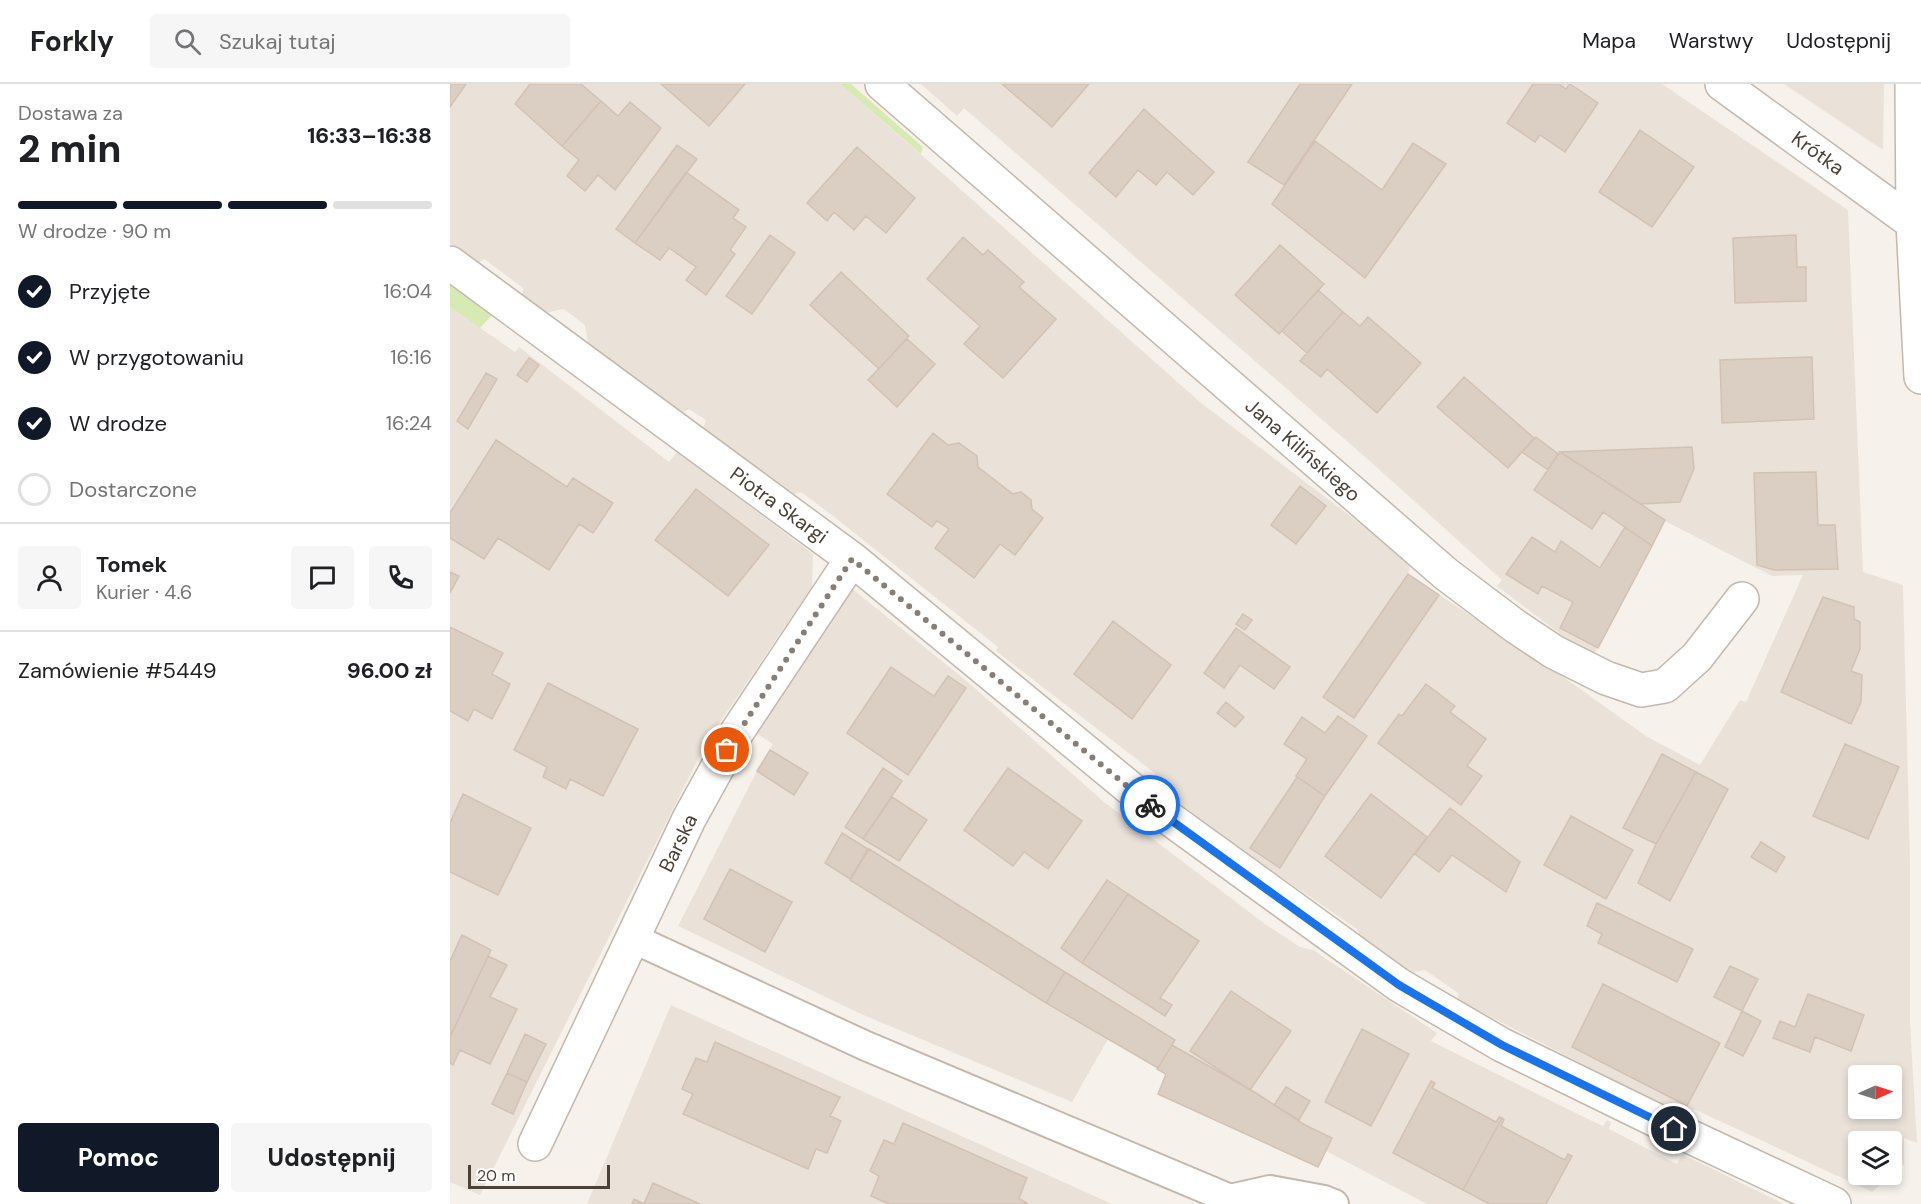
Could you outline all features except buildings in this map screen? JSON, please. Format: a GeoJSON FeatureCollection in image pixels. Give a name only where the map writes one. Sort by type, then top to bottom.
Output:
{"type":"FeatureCollection","features":[{"type":"Feature","properties":{"kind":"street","name":"Jana Kilińskiego"},"geometry":{"type":"LineString","coordinates":[[882,84],[1446,574],[1554,652],[1606,678],[1641,690],[1665,686],[1697,657],[1742,599]]}},
{"type":"Feature","properties":{"kind":"street","name":"Krótka"},"geometry":{"type":"LineString","coordinates":[[1722,84],[1913,222]]}},
{"type":"Feature","properties":{"kind":"street"},"geometry":{"type":"LineString","coordinates":[[1912,84],[1913,222],[1921,377]]}},
{"type":"Feature","properties":{"kind":"street","name":"Piotra Skargi"},"geometry":{"type":"LineString","coordinates":[[450,263],[852,559],[1148,803],[1399,985],[1502,1045],[1834,1204]]}},
{"type":"Feature","properties":{"kind":"street","name":"Barska"},"geometry":{"type":"LineString","coordinates":[[535,1144],[688,819],[737,732],[852,559]]}},
{"type":"Feature","properties":{"kind":"lane"},"geometry":{"type":"LineString","coordinates":[[632,938],[866,1046],[1230,1198],[1270,1190],[1334,1204]]}},
{"type":"Feature","properties":{"kind":"shaded area"},"geometry":{"type":"Polygon","coordinates":[[[450,84],[840,84],[1201,403],[1411,562],[1408,574],[1562,676],[1646,736],[1700,765],[1740,700],[1746,702],[1803,575],[1772,576],[1665,521],[1592,658],[1497,586],[1502,580],[1372,463],[964,108],[957,116],[921,84],[1662,84],[1848,210],[1863,572],[1903,585],[1910,863],[1910,1023],[1917,1143],[1904,1138],[1904,1164],[1902,1166],[1902,1131],[1848,1131],[1848,1181],[1694,1109],[1689,1119],[1458,1000],[1458,993],[1425,970],[1411,973],[1360,938],[1357,929],[1281,877],[1277,882],[1156,783],[1154,780],[1156,774],[996,651],[998,647],[828,512],[801,492],[791,495],[703,429],[706,420],[689,409],[682,413],[588,344],[585,325],[564,309],[545,313],[522,298],[523,288],[484,259],[478,263],[450,243],[450,84]]]}},
{"type":"Feature","properties":{"kind":"shaded area"},"geometry":{"type":"Polygon","coordinates":[[[1784,84],[1884,84],[1883,150],[1784,84]]]}},
{"type":"Feature","properties":{"kind":"shaded area"},"geometry":{"type":"Polygon","coordinates":[[[450,307],[515,352],[519,347],[669,462],[677,452],[813,554],[812,587],[707,741],[480,1195],[450,1182],[450,307]]]}},
{"type":"Feature","properties":{"kind":"shaded area"},"geometry":{"type":"Polygon","coordinates":[[[850,587],[969,683],[1104,802],[1265,924],[1300,947],[1313,950],[1437,1033],[1431,1041],[1603,1126],[1607,1120],[1611,1122],[1609,1129],[1677,1164],[1682,1154],[1784,1204],[1427,1204],[1326,1151],[1318,1167],[1158,1094],[1166,1074],[1108,1039],[1072,1102],[861,1014],[678,926],[773,744],[751,730],[850,587]]]}},
{"type":"Feature","properties":{"kind":"shaded area"},"geometry":{"type":"Polygon","coordinates":[[[671,1005],[1112,1204],[587,1204],[671,1005]]]}},
{"type":"Feature","properties":{"kind":"shaded area"},"geometry":{"type":"Polygon","coordinates":[[[1857,1185],[1880,1185],[1872,1192],[1857,1185]]]}},
{"type":"Feature","properties":{"kind":"green space"},"geometry":{"type":"Polygon","coordinates":[[[840,84],[851,84],[923,147],[921,154],[840,84]]]}},
{"type":"Feature","properties":{"kind":"green space"},"geometry":{"type":"Polygon","coordinates":[[[450,281],[494,313],[480,328],[450,307],[450,281]]]}},
{"type":"Feature","properties":{"kind":"way so far"},"geometry":{"type":"LineString","coordinates":[[727,750],[852,559],[1150,805]]}},
{"type":"Feature","properties":{"kind":"route"},"geometry":{"type":"LineString","coordinates":[[1150,805],[1399,985],[1502,1045],[1674,1129]]}}]}
